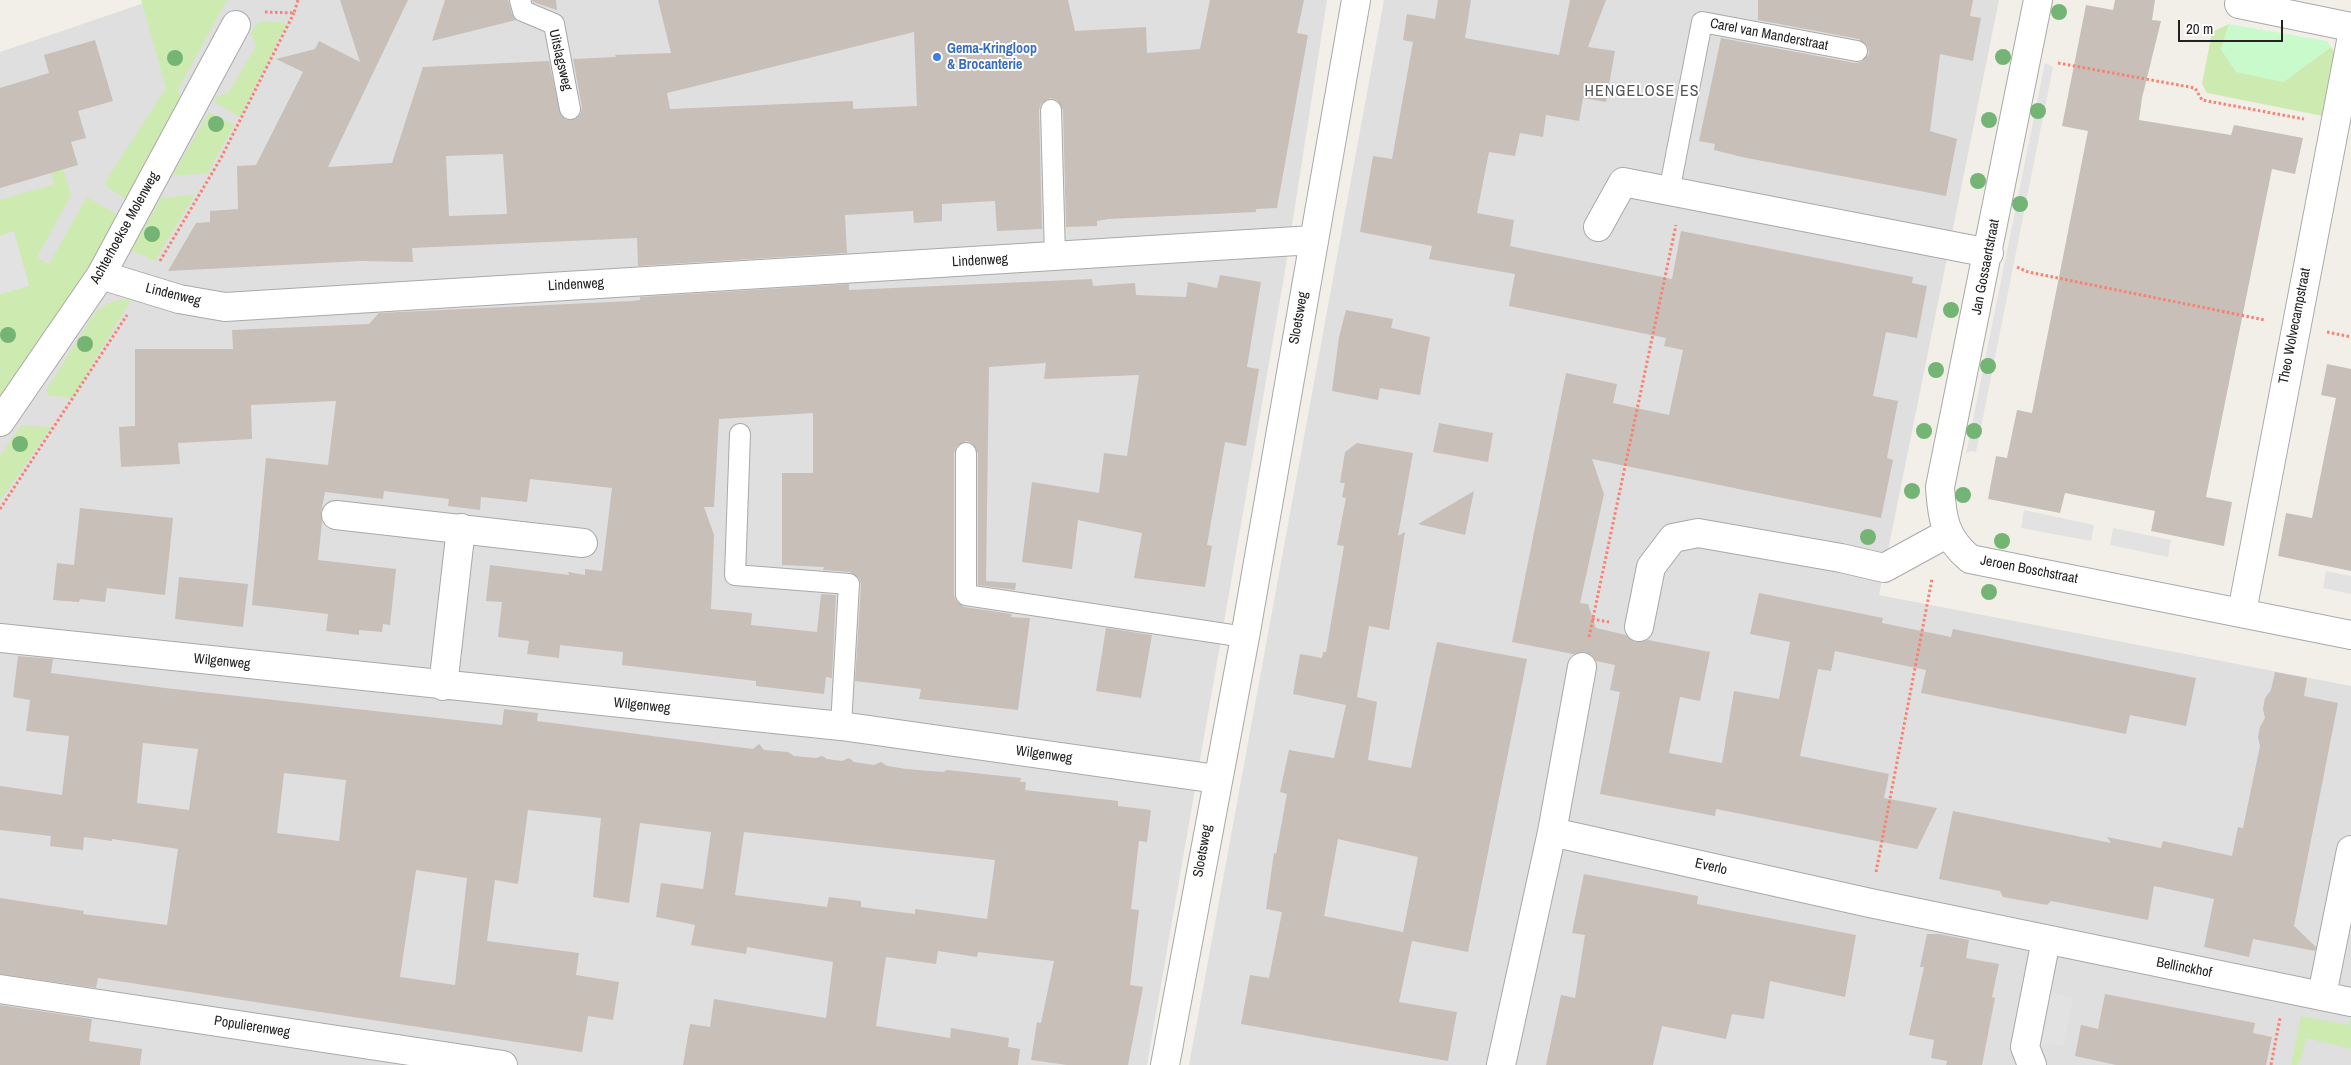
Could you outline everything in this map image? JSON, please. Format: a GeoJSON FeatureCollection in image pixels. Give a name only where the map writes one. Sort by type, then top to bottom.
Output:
{"type":"FeatureCollection","features":[{"type":"Feature","properties":{"kind":"street","name":"Sloetsweg"},"geometry":{"type":"LineString","coordinates":[[1165,1065],[1245,637],[1356,0]]}},
{"type":"Feature","properties":{"kind":"street","name":"Jan Gossaertstraat"},"geometry":{"type":"LineString","coordinates":[[1944,535],[1940,487],[1989,253],[2038,0]]}},
{"type":"Feature","properties":{"kind":"street"},"geometry":{"type":"LineString","coordinates":[[2239,4],[2351,27]]}},
{"type":"Feature","properties":{"kind":"street","name":"Achterhoekse Molenweg"},"geometry":{"type":"LineString","coordinates":[[0,422],[101,275],[236,25]]}},
{"type":"Feature","properties":{"kind":"street","name":"Theo Wolvecampstraat"},"geometry":{"type":"LineString","coordinates":[[2242,612],[2295,326],[2351,41]]}},
{"type":"Feature","properties":{"kind":"street"},"geometry":{"type":"LineString","coordinates":[[1598,227],[1622,182],[1989,253]]}},
{"type":"Feature","properties":{"kind":"street","name":"Lindenweg"},"geometry":{"type":"LineString","coordinates":[[101,275],[179,299],[225,306],[1313,240]]}},
{"type":"Feature","properties":{"kind":"street"},"geometry":{"type":"LineString","coordinates":[[336,515],[583,543]]}},
{"type":"Feature","properties":{"kind":"street"},"geometry":{"type":"LineString","coordinates":[[443,686],[461,528]]}},
{"type":"Feature","properties":{"kind":"street"},"geometry":{"type":"LineString","coordinates":[[1640,627],[1651,567],[1674,538],[1698,533],[1841,558],[1884,568],[1944,535]]}},
{"type":"Feature","properties":{"kind":"street","name":"Jeroen Boschstraat"},"geometry":{"type":"LineString","coordinates":[[1944,535],[1970,559],[2351,635]]}},
{"type":"Feature","properties":{"kind":"street","name":"Wilgenweg"},"geometry":{"type":"LineString","coordinates":[[0,638],[443,686],[841,726],[1217,779]]}},
{"type":"Feature","properties":{"kind":"street"},"geometry":{"type":"LineString","coordinates":[[1501,1065],[1552,832],[1582,667]]}},
{"type":"Feature","properties":{"kind":"street","name":"Everlo"},"geometry":{"type":"LineString","coordinates":[[1552,832],[1870,903]]}},
{"type":"Feature","properties":{"kind":"street"},"geometry":{"type":"LineString","coordinates":[[2322,995],[2351,850]]}},
{"type":"Feature","properties":{"kind":"street","name":"Bellinckhof"},"geometry":{"type":"LineString","coordinates":[[1870,903],[2351,1002]]}},
{"type":"Feature","properties":{"kind":"street"},"geometry":{"type":"LineString","coordinates":[[2032,1065],[2025,1047],[2046,940]]}},
{"type":"Feature","properties":{"kind":"street","name":"Populierenweg"},"geometry":{"type":"LineString","coordinates":[[0,989],[503,1065]]}},
{"type":"Feature","properties":{"kind":"lane","name":"Uitslagsweg"},"geometry":{"type":"LineString","coordinates":[[520,0],[523,11],[554,24],[570,109]]}},
{"type":"Feature","properties":{"kind":"lane","name":"Carel van Manderstraat"},"geometry":{"type":"LineString","coordinates":[[1676,193],[1702,22],[1857,51]]}},
{"type":"Feature","properties":{"kind":"lane"},"geometry":{"type":"LineString","coordinates":[[1051,110],[1055,256]]}},
{"type":"Feature","properties":{"kind":"lane"},"geometry":{"type":"LineString","coordinates":[[740,434],[735,576],[849,584],[841,726]]}},
{"type":"Feature","properties":{"kind":"lane"},"geometry":{"type":"LineString","coordinates":[[966,453],[966,595],[1245,637]]}},
{"type":"Feature","properties":{"kind":"path"},"geometry":{"type":"LineString","coordinates":[[236,25],[251,12],[294,13],[298,0]]}},
{"type":"Feature","properties":{"kind":"path"},"geometry":{"type":"LineString","coordinates":[[2027,58],[2195,88],[2202,100],[2334,125]]}},
{"type":"Feature","properties":{"kind":"path"},"geometry":{"type":"LineString","coordinates":[[1582,667],[1676,193]]}},
{"type":"Feature","properties":{"kind":"path"},"geometry":{"type":"LineString","coordinates":[[1989,253],[2028,272],[2351,337]]}},
{"type":"Feature","properties":{"kind":"path"},"geometry":{"type":"LineString","coordinates":[[1870,903],[1944,535]]}},
{"type":"Feature","properties":{"kind":"path"},"geometry":{"type":"LineString","coordinates":[[2272,1065],[2285,988]]}},
{"type":"Feature","properties":{"kind":"shaded area"},"geometry":{"type":"Polygon","coordinates":[[[153,0],[1327,0],[1284,277],[1147,1065],[0,1065],[0,52],[153,0]]]}},
{"type":"Feature","properties":{"kind":"shaded area"},"geometry":{"type":"Polygon","coordinates":[[[1384,0],[1999,0],[1879,595],[2351,686],[2351,1065],[1189,1065],[1384,0]]]}},
{"type":"Feature","properties":{"kind":"shaded area"},"geometry":{"type":"Polygon","coordinates":[[[2045,63],[2053,67],[1976,452],[1970,451],[1966,454],[2045,63]]]}},
{"type":"Feature","properties":{"kind":"shaded area"},"geometry":{"type":"Polygon","coordinates":[[[14,231],[29,286],[0,294],[0,236],[14,231]]]}},
{"type":"Feature","properties":{"kind":"shaded area"},"geometry":{"type":"Polygon","coordinates":[[[2024,510],[2094,525],[2091,541],[2021,528],[2024,510]]]}},
{"type":"Feature","properties":{"kind":"shaded area"},"geometry":{"type":"Polygon","coordinates":[[[2113,528],[2171,540],[2168,557],[2110,545],[2113,528]]]}},
{"type":"Feature","properties":{"kind":"shaded area"},"geometry":{"type":"Polygon","coordinates":[[[2326,571],[2351,576],[2351,594],[2323,588],[2326,571]]]}},
{"type":"Feature","properties":{"kind":"shaded area"},"geometry":{"type":"Polygon","coordinates":[[[2051,988],[2054,993],[2073,999],[2064,1045],[2044,1044],[2040,1047],[2051,988]]]}},
{"type":"Feature","properties":{"kind":"green space"},"geometry":{"type":"Polygon","coordinates":[[[141,0],[227,0],[178,89],[182,103],[128,200],[105,186],[107,179],[166,88],[141,0]]]}},
{"type":"Feature","properties":{"kind":"green space"},"geometry":{"type":"Polygon","coordinates":[[[265,21],[287,23],[240,117],[214,102],[216,97],[229,92],[256,46],[251,33],[257,23],[265,21]]]}},
{"type":"Feature","properties":{"kind":"green space"},"geometry":{"type":"Polygon","coordinates":[[[2229,24],[2221,50],[2283,82],[2331,47],[2336,55],[2333,56],[2336,60],[2325,114],[2323,116],[2207,93],[2202,84],[2212,32],[2229,24]]]}},
{"type":"Feature","properties":{"kind":"green space"},"geometry":{"type":"Polygon","coordinates":[[[2229,24],[2327,41],[2331,47],[2283,82],[2236,72],[2221,50],[2229,24]]]}},
{"type":"Feature","properties":{"kind":"green space"},"geometry":{"type":"Polygon","coordinates":[[[209,112],[234,125],[208,173],[172,176],[209,112]]]}},
{"type":"Feature","properties":{"kind":"green space"},"geometry":{"type":"Polygon","coordinates":[[[63,169],[71,195],[37,257],[49,264],[87,197],[120,216],[0,405],[0,294],[29,286],[13,231],[0,236],[0,200],[54,184],[51,173],[63,169]]]}},
{"type":"Feature","properties":{"kind":"green space"},"geometry":{"type":"Polygon","coordinates":[[[195,194],[155,261],[131,250],[161,198],[195,194]]]}},
{"type":"Feature","properties":{"kind":"green space"},"geometry":{"type":"Polygon","coordinates":[[[119,300],[131,300],[72,398],[48,395],[46,390],[96,311],[109,303],[119,300]]]}},
{"type":"Feature","properties":{"kind":"green space"},"geometry":{"type":"Polygon","coordinates":[[[21,426],[52,427],[0,500],[0,456],[21,426]]]}},
{"type":"Feature","properties":{"kind":"green space"},"geometry":{"type":"Polygon","coordinates":[[[2301,1016],[2349,1025],[2351,1016],[2351,1049],[2306,1038],[2302,1058],[2297,1065],[2291,1065],[2301,1016]]]}},
{"type":"Feature","properties":{"kind":"building"},"geometry":{"type":"Polygon","coordinates":[[[340,0],[408,0],[328,167],[392,163],[423,67],[549,61],[561,116],[567,120],[577,118],[581,113],[582,107],[573,59],[671,53],[658,0],[1068,0],[1075,31],[1146,27],[1147,53],[1200,49],[1210,0],[1304,0],[1297,33],[1308,35],[1277,208],[1256,209],[1256,212],[1108,219],[1097,221],[1097,226],[1066,227],[1063,110],[1057,100],[1050,98],[1041,104],[1039,110],[1042,229],[997,231],[995,201],[942,204],[942,221],[914,223],[913,211],[845,215],[847,253],[638,266],[637,238],[412,248],[413,262],[361,261],[168,271],[196,223],[210,222],[210,211],[238,209],[237,166],[256,165],[303,72],[276,59],[315,49],[319,41],[360,62],[340,0]],[[914,32],[667,93],[670,109],[853,101],[853,109],[917,106],[914,32]],[[503,154],[446,156],[449,216],[507,214],[503,154]]]}},
{"type":"Feature","properties":{"kind":"building"},"geometry":{"type":"Polygon","coordinates":[[[445,0],[508,0],[516,20],[432,41],[445,0]]]}},
{"type":"Feature","properties":{"kind":"building"},"geometry":{"type":"Polygon","coordinates":[[[532,0],[556,0],[557,10],[533,2],[532,0]]]}},
{"type":"Feature","properties":{"kind":"building"},"geometry":{"type":"Polygon","coordinates":[[[1438,0],[1471,0],[1465,38],[1559,55],[1570,0],[1606,0],[1588,47],[1615,51],[1606,102],[1583,98],[1579,121],[1546,115],[1543,137],[1520,133],[1515,156],[1489,152],[1477,213],[1514,220],[1510,246],[1672,279],[1681,231],[1913,277],[1912,283],[1927,286],[1917,338],[1886,332],[1873,396],[1898,401],[1887,458],[1893,460],[1881,518],[1592,459],[1604,494],[1580,603],[1588,604],[1596,628],[1626,635],[1635,642],[1648,640],[1710,652],[1700,701],[1680,697],[1669,753],[1722,763],[1734,691],[1779,699],[1790,642],[1750,634],[1759,593],[1883,618],[1882,623],[1951,637],[1953,629],[2196,678],[2186,726],[2130,715],[2126,734],[1921,693],[1926,670],[1835,651],[1831,671],[1818,669],[1800,756],[1889,774],[1884,798],[1937,808],[1917,849],[1716,809],[1715,816],[1600,794],[1620,692],[1610,690],[1615,665],[1596,661],[1592,655],[1585,652],[1573,654],[1512,642],[1566,373],[1617,384],[1613,403],[1669,415],[1683,350],[1664,346],[1666,338],[1509,306],[1515,274],[1429,259],[1432,246],[1360,232],[1373,156],[1392,159],[1413,42],[1403,40],[1407,14],[1435,19],[1438,0]]]}},
{"type":"Feature","properties":{"kind":"building"},"geometry":{"type":"Polygon","coordinates":[[[1758,0],[1973,0],[1970,16],[1981,18],[1973,61],[1940,54],[1930,131],[1957,139],[1946,196],[1742,157],[1714,150],[1715,144],[1699,141],[1721,38],[1855,63],[1861,62],[1869,54],[1868,47],[1859,39],[1758,20],[1758,0]]]}},
{"type":"Feature","properties":{"kind":"building"},"geometry":{"type":"Polygon","coordinates":[[[2115,0],[2155,0],[2152,20],[2161,21],[2142,98],[2139,120],[2231,135],[2234,125],[2303,138],[2295,174],[2272,169],[2206,497],[2232,502],[2224,546],[2151,531],[2155,511],[2065,493],[2060,513],[1988,499],[1996,456],[2007,458],[2017,410],[2032,413],[2088,131],[2062,126],[2086,5],[2113,10],[2115,0]]]}},
{"type":"Feature","properties":{"kind":"building"},"geometry":{"type":"Polygon","coordinates":[[[95,40],[113,101],[78,111],[86,138],[71,142],[78,165],[0,188],[0,88],[49,73],[44,55],[95,40]]]}},
{"type":"Feature","properties":{"kind":"building"},"geometry":{"type":"Polygon","coordinates":[[[1220,275],[1261,282],[1247,367],[1259,369],[1246,446],[1225,442],[1207,545],[1212,546],[1205,587],[1134,578],[1142,533],[1078,520],[1072,569],[1022,562],[1032,482],[1099,493],[1104,453],[1127,456],[1139,375],[1044,379],[1046,363],[989,367],[986,581],[1016,583],[1015,590],[978,585],[978,453],[972,443],[966,441],[956,447],[954,453],[954,595],[956,601],[964,607],[1012,614],[1011,617],[1030,618],[1018,710],[919,699],[921,689],[855,681],[861,585],[859,578],[850,572],[823,570],[824,567],[782,565],[782,473],[813,473],[813,413],[719,419],[714,507],[704,507],[714,535],[711,609],[752,613],[751,625],[817,632],[821,594],[836,595],[832,678],[826,677],[824,694],[756,686],[756,681],[622,665],[623,652],[560,645],[559,658],[527,654],[529,641],[498,637],[502,602],[486,601],[490,565],[569,575],[568,572],[585,575],[585,569],[602,571],[612,488],[530,479],[527,502],[481,497],[480,510],[448,506],[449,499],[384,491],[383,499],[325,492],[321,513],[322,522],[318,560],[396,569],[390,625],[383,624],[382,632],[359,630],[359,635],[326,631],[328,614],[252,605],[266,458],[328,465],[336,401],[251,405],[252,439],[178,443],[180,464],[121,467],[119,427],[135,426],[135,349],[233,349],[232,330],[369,324],[379,313],[632,301],[640,300],[640,297],[849,284],[849,290],[1092,279],[1093,286],[1135,283],[1136,295],[1186,297],[1188,282],[1217,288],[1220,275]]]}},
{"type":"Feature","properties":{"kind":"building"},"geometry":{"type":"Polygon","coordinates":[[[1346,310],[1393,319],[1391,328],[1430,337],[1420,395],[1380,388],[1378,400],[1332,391],[1339,337],[1346,310]]]}},
{"type":"Feature","properties":{"kind":"building"},"geometry":{"type":"Polygon","coordinates":[[[2327,364],[2351,369],[2351,571],[2278,556],[2286,513],[2312,518],[2336,398],[2321,395],[2327,364]]]}},
{"type":"Feature","properties":{"kind":"building"},"geometry":{"type":"Polygon","coordinates":[[[1439,423],[1493,433],[1488,462],[1433,452],[1439,423]]]}},
{"type":"Feature","properties":{"kind":"building"},"geometry":{"type":"Polygon","coordinates":[[[1357,443],[1413,453],[1398,536],[1405,532],[1389,630],[1369,626],[1357,697],[1377,702],[1368,760],[1411,768],[1437,642],[1527,659],[1468,952],[1412,941],[1399,1002],[1457,1012],[1448,1061],[1241,1024],[1250,975],[1269,978],[1282,912],[1266,909],[1274,853],[1276,854],[1287,794],[1280,792],[1289,750],[1334,758],[1346,705],[1293,694],[1300,654],[1322,658],[1323,652],[1326,652],[1344,546],[1337,545],[1346,498],[1342,497],[1345,483],[1340,483],[1345,452],[1357,443]],[[1338,839],[1324,916],[1403,932],[1418,857],[1338,839]]]}},
{"type":"Feature","properties":{"kind":"building"},"geometry":{"type":"Polygon","coordinates":[[[1474,491],[1465,535],[1418,524],[1474,491]]]}},
{"type":"Feature","properties":{"kind":"building"},"geometry":{"type":"Polygon","coordinates":[[[80,508],[173,518],[165,595],[107,588],[105,602],[80,599],[79,602],[53,600],[57,563],[74,565],[80,508]]]}},
{"type":"Feature","properties":{"kind":"building"},"geometry":{"type":"Polygon","coordinates":[[[179,577],[248,584],[243,627],[175,619],[179,577]]]}},
{"type":"Feature","properties":{"kind":"building"},"geometry":{"type":"Polygon","coordinates":[[[1106,628],[1152,635],[1141,698],[1096,691],[1106,628]]]}},
{"type":"Feature","properties":{"kind":"building"},"geometry":{"type":"Polygon","coordinates":[[[18,656],[53,659],[51,673],[165,688],[502,725],[504,709],[538,713],[537,721],[753,749],[759,744],[764,750],[788,752],[794,756],[816,758],[822,756],[827,759],[842,761],[849,758],[854,762],[874,765],[881,762],[887,766],[906,769],[943,772],[947,770],[1021,778],[1020,782],[1026,782],[1025,790],[1118,801],[1118,806],[1151,810],[1147,842],[1139,841],[1131,909],[1139,910],[1130,985],[1143,987],[1128,1065],[1067,1065],[1031,1060],[1037,1022],[1041,1023],[1054,961],[978,952],[977,957],[938,951],[936,964],[886,957],[876,1026],[950,1038],[951,1028],[1009,1038],[1008,1047],[1020,1049],[1018,1065],[683,1065],[690,1024],[710,1027],[714,999],[826,1018],[833,962],[747,947],[746,954],[691,945],[695,925],[656,917],[661,883],[703,889],[711,832],[640,823],[629,903],[593,897],[601,818],[528,810],[518,884],[495,880],[487,941],[579,953],[576,975],[619,982],[613,1020],[588,1016],[582,1052],[98,978],[96,988],[0,974],[0,898],[84,911],[83,914],[167,925],[178,849],[112,839],[112,841],[84,837],[83,850],[50,846],[51,836],[0,830],[0,786],[62,795],[69,736],[26,731],[30,700],[13,697],[18,656]],[[143,743],[137,803],[189,810],[198,749],[143,743]],[[284,773],[277,833],[339,841],[346,780],[284,773]],[[744,832],[735,895],[827,907],[829,897],[861,901],[861,907],[915,914],[915,909],[987,919],[995,860],[744,832]],[[416,870],[400,977],[455,985],[467,878],[416,870]]]}},
{"type":"Feature","properties":{"kind":"building"},"geometry":{"type":"Polygon","coordinates":[[[2275,672],[2307,678],[2304,696],[2338,703],[2294,926],[2316,947],[2315,951],[2253,939],[2249,957],[2204,947],[2214,899],[2154,886],[2148,920],[2051,901],[2047,905],[2003,897],[2000,891],[1939,879],[1953,811],[2111,843],[2107,837],[2161,848],[2163,841],[2232,856],[2238,827],[2243,828],[2260,746],[2258,737],[2260,727],[2265,718],[2263,709],[2265,698],[2271,690],[2275,672]]]}},
{"type":"Feature","properties":{"kind":"building"},"geometry":{"type":"Polygon","coordinates":[[[1584,874],[1698,896],[1697,904],[1856,935],[1845,997],[1770,981],[1764,1019],[1732,1014],[1726,1039],[1662,1026],[1653,1065],[1546,1065],[1561,995],[1575,998],[1585,935],[1572,933],[1584,874]]]}},
{"type":"Feature","properties":{"kind":"building"},"geometry":{"type":"Polygon","coordinates":[[[1927,934],[1939,934],[1969,940],[1966,958],[1999,964],[1992,997],[1995,998],[1982,1065],[1946,1065],[1947,1061],[1931,1058],[1934,1040],[1909,1035],[1924,967],[1920,967],[1927,934]]]}},
{"type":"Feature","properties":{"kind":"building"},"geometry":{"type":"Polygon","coordinates":[[[2105,994],[2255,1023],[2253,1033],[2272,1037],[2266,1065],[2116,1065],[2075,1056],[2081,1025],[2098,1029],[2105,994]]]}},
{"type":"Feature","properties":{"kind":"building"},"geometry":{"type":"Polygon","coordinates":[[[0,1005],[92,1019],[89,1041],[142,1049],[140,1065],[0,1065],[0,1005]]]}},
{"type":"Feature","properties":{"kind":"place","name":"Gema-Kringloop & Brocanterie"},"geometry":{"type":"Point","coordinates":[937,57]}},
{"type":"Feature","properties":{"kind":"district","name":"HENGELOSE ES"},"geometry":{"type":"Point","coordinates":[1642,92]}}]}
